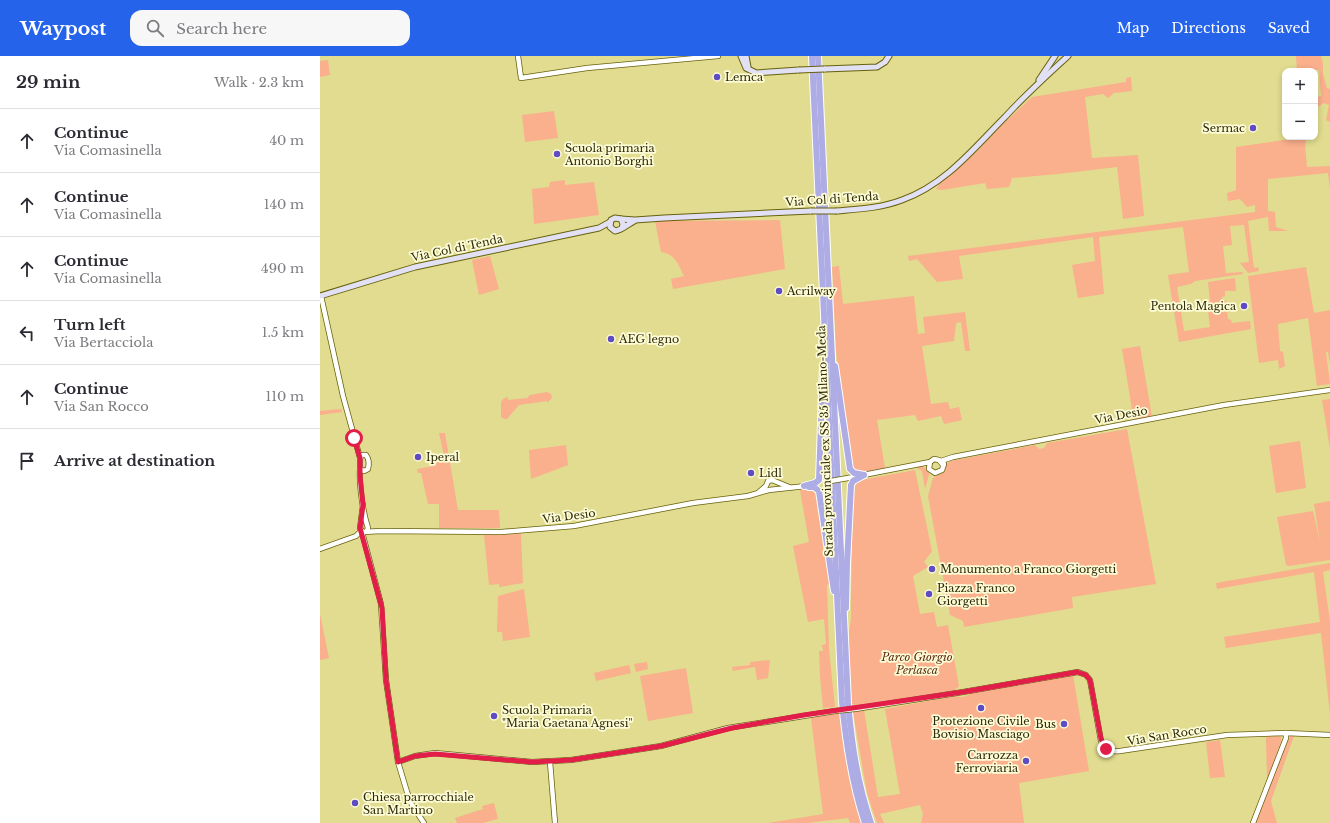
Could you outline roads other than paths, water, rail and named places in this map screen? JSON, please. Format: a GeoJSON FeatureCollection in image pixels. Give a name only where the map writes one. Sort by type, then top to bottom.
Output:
{"type":"FeatureCollection","features":[{"type":"Feature","properties":{"kind":"highway"},"geometry":{"type":"LineString","coordinates":[[808,56],[810,64],[810,79],[814,86]]}},
{"type":"Feature","properties":{"kind":"highway","name":"Strada provinciale ex SS 35 Milano-Meda"},"geometry":{"type":"LineString","coordinates":[[812,56],[842,702],[847,746],[857,798],[865,823]]}},
{"type":"Feature","properties":{"kind":"highway","name":"Strada provinciale ex SS 35 Milano-Meda"},"geometry":{"type":"LineString","coordinates":[[818,56],[843,629],[852,746],[862,795],[871,823]]}},
{"type":"Feature","properties":{"kind":"highway"},"geometry":{"type":"LineString","coordinates":[[819,80],[821,76],[821,56]]}},
{"type":"Feature","properties":{"kind":"highway"},"geometry":{"type":"LineString","coordinates":[[830,332],[850,469],[854,473],[864,475]]}},
{"type":"Feature","properties":{"kind":"highway"},"geometry":{"type":"LineString","coordinates":[[804,487],[819,480],[823,362],[826,342]]}},
{"type":"Feature","properties":{"kind":"highway"},"geometry":{"type":"LineString","coordinates":[[843,629],[846,616],[851,485],[853,480],[864,475]]}},
{"type":"Feature","properties":{"kind":"highway"},"geometry":{"type":"LineString","coordinates":[[804,487],[814,487],[819,492],[833,588],[838,604]]}},
{"type":"Feature","properties":{"kind":"main road"},"geometry":{"type":"LineString","coordinates":[[740,56],[749,70],[756,73],[877,67],[885,62],[887,56]]}},
{"type":"Feature","properties":{"kind":"main road"},"geometry":{"type":"LineString","coordinates":[[746,56],[749,70]]}},
{"type":"Feature","properties":{"kind":"main road","name":"Via Col di Tenda"},"geometry":{"type":"LineString","coordinates":[[1033,87],[1055,56]]}},
{"type":"Feature","properties":{"kind":"main road","name":"Via Col di Tenda"},"geometry":{"type":"LineString","coordinates":[[599,228],[615,218],[635,220],[837,211],[884,206],[904,200],[925,190],[943,177],[960,162],[1033,87],[1068,56]]}},
{"type":"Feature","properties":{"kind":"main road"},"geometry":{"type":"LineString","coordinates":[[621,219],[623,224],[622,228]]}},
{"type":"Feature","properties":{"kind":"main road","name":"Via Col di Tenda"},"geometry":{"type":"LineString","coordinates":[[320,296],[415,267],[599,228],[618,231],[626,224],[635,220]]}},
{"type":"Feature","properties":{"kind":"main road"},"geometry":{"type":"LineString","coordinates":[[610,222],[612,229]]}},
{"type":"Feature","properties":{"kind":"street"},"geometry":{"type":"LineString","coordinates":[[518,56],[521,78],[587,68],[718,56]]}},
{"type":"Feature","properties":{"kind":"street"},"geometry":{"type":"LineString","coordinates":[[320,296],[343,396],[356,447],[361,457],[364,530],[382,608],[386,680],[398,762],[412,805],[424,823]]}},
{"type":"Feature","properties":{"kind":"street","name":"Via Desio"},"geometry":{"type":"LineString","coordinates":[[942,463],[949,458],[1208,408],[1330,390]]}},
{"type":"Feature","properties":{"kind":"street"},"geometry":{"type":"LineString","coordinates":[[361,457],[366,455],[369,466],[368,469],[362,470]]}},
{"type":"Feature","properties":{"kind":"street"},"geometry":{"type":"LineString","coordinates":[[766,486],[772,491],[804,487],[920,464],[930,464],[937,459],[942,463],[942,470],[936,473],[931,471],[930,464]]}},
{"type":"Feature","properties":{"kind":"street"},"geometry":{"type":"LineString","coordinates":[[756,494],[766,486],[767,482],[770,480],[774,480],[791,488]]}},
{"type":"Feature","properties":{"kind":"street"},"geometry":{"type":"LineString","coordinates":[[776,482],[776,490]]}},
{"type":"Feature","properties":{"kind":"street","name":"Via Desio"},"geometry":{"type":"LineString","coordinates":[[364,530],[501,532],[574,526],[687,504],[756,494],[769,490]]}},
{"type":"Feature","properties":{"kind":"street"},"geometry":{"type":"LineString","coordinates":[[320,549],[356,536],[364,530]]}},
{"type":"Feature","properties":{"kind":"street","name":"Via San Rocco"},"geometry":{"type":"LineString","coordinates":[[398,762],[425,754],[532,762],[571,760],[661,746],[732,728],[963,692],[1077,672],[1082,673],[1088,678],[1102,744],[1110,751],[1120,751],[1227,735],[1286,733],[1330,735]]}},
{"type":"Feature","properties":{"kind":"street"},"geometry":{"type":"LineString","coordinates":[[1254,823],[1286,733]]}},
{"type":"Feature","properties":{"kind":"street"},"geometry":{"type":"LineString","coordinates":[[550,762],[555,823]]}},
{"type":"Feature","properties":{"kind":"place","name":"Lemca"},"geometry":{"type":"Point","coordinates":[717,77]}},
{"type":"Feature","properties":{"kind":"place","name":"Sermac"},"geometry":{"type":"Point","coordinates":[1253,128]}},
{"type":"Feature","properties":{"kind":"place","name":"Scuola primaria Antonio Borghi"},"geometry":{"type":"Point","coordinates":[557,154]}},
{"type":"Feature","properties":{"kind":"place","name":"Acrilway"},"geometry":{"type":"Point","coordinates":[779,291]}},
{"type":"Feature","properties":{"kind":"place","name":"Pentola Magica"},"geometry":{"type":"Point","coordinates":[1244,306]}},
{"type":"Feature","properties":{"kind":"place","name":"AEG legno"},"geometry":{"type":"Point","coordinates":[611,339]}},
{"type":"Feature","properties":{"kind":"place","name":"Iperal"},"geometry":{"type":"Point","coordinates":[418,457]}},
{"type":"Feature","properties":{"kind":"place","name":"Lidl"},"geometry":{"type":"Point","coordinates":[751,473]}},
{"type":"Feature","properties":{"kind":"place","name":"Monumento a Franco Giorgetti"},"geometry":{"type":"Point","coordinates":[932,569]}},
{"type":"Feature","properties":{"kind":"place","name":"Piazza Franco Giorgetti"},"geometry":{"type":"Point","coordinates":[929,594]}},
{"type":"Feature","properties":{"kind":"place","name":"Protezione Civile Bovisio Masciago"},"geometry":{"type":"Point","coordinates":[981,708]}},
{"type":"Feature","properties":{"kind":"place","name":"Scuola Primaria \"Maria Gaetana Agnesi\""},"geometry":{"type":"Point","coordinates":[494,716]}},
{"type":"Feature","properties":{"kind":"place","name":"Bus"},"geometry":{"type":"Point","coordinates":[1064,724]}},
{"type":"Feature","properties":{"kind":"place","name":"Carrozza Ferroviaria"},"geometry":{"type":"Point","coordinates":[1026,761]}},
{"type":"Feature","properties":{"kind":"place","name":"Chiesa parrocchiale San Martino"},"geometry":{"type":"Point","coordinates":[355,803]}},
{"type":"Feature","properties":{"kind":"park label","name":"Parco Giorgio Perlasca"},"geometry":{"type":"Point","coordinates":[917,663]}}]}
